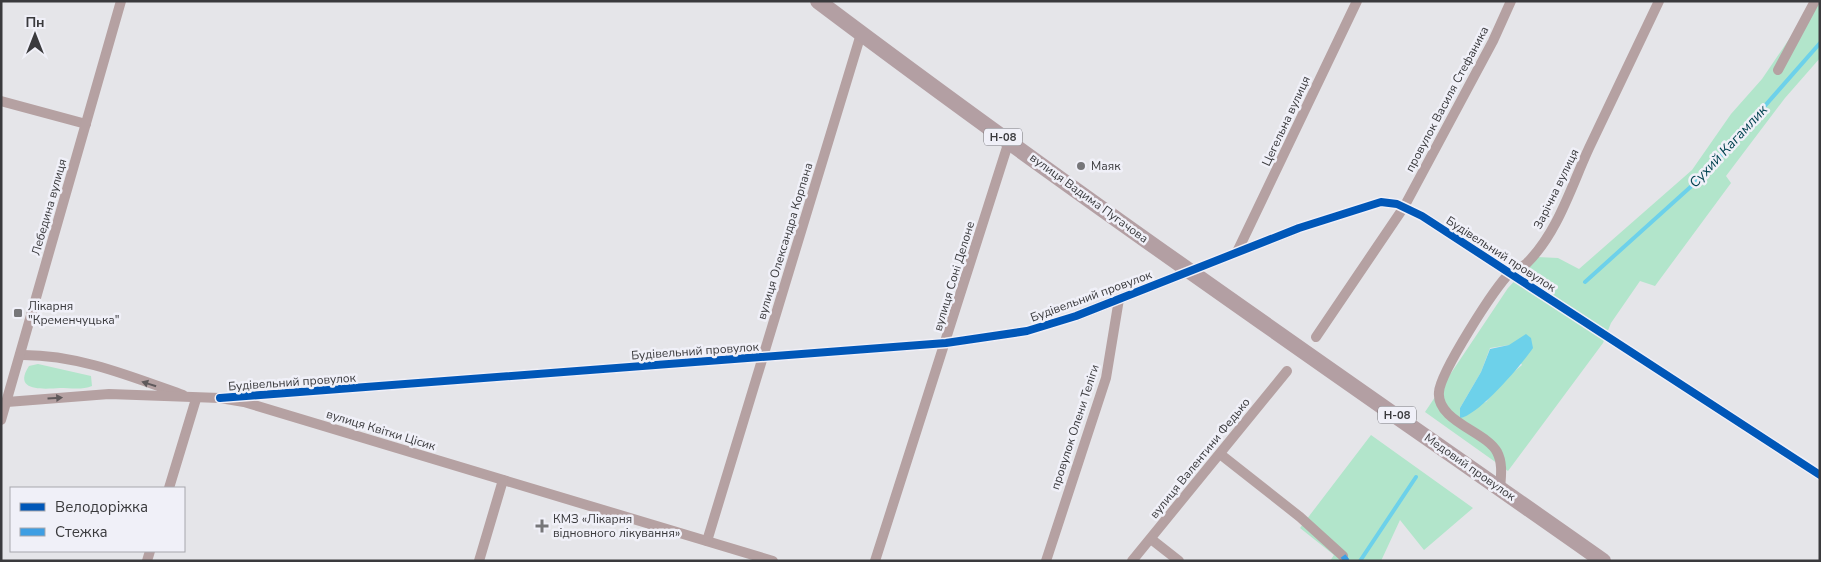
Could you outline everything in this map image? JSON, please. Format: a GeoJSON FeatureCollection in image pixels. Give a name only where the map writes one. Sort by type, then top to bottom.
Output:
{"type":"FeatureCollection","features":[{"type":"Feature","properties":{"kind":"main road","name":"вулиця Вадима Пугачова"},"geometry":{"type":"LineString","coordinates":[[818,1],[861,34],[1190,270]]}},
{"type":"Feature","properties":{"kind":"main road","name":"Медовий провулок"},"geometry":{"type":"LineString","coordinates":[[1190,270],[1603,561]]}},
{"type":"Feature","properties":{"kind":"street","name":"Лебедина вулиця"},"geometry":{"type":"LineString","coordinates":[[1,420],[121,1]]}},
{"type":"Feature","properties":{"kind":"street","name":"Цегельна вулиця"},"geometry":{"type":"LineString","coordinates":[[1237,252],[1357,1]]}},
{"type":"Feature","properties":{"kind":"street","name":"провулок Василя Стефаника"},"geometry":{"type":"LineString","coordinates":[[1404,207],[1493,41],[1511,1]]}},
{"type":"Feature","properties":{"kind":"street","name":"Зарічна вулиця"},"geometry":{"type":"LineString","coordinates":[[1500,489],[1501,463],[1496,450],[1451,417],[1438,396],[1439,388],[1449,365],[1466,335],[1510,273],[1525,265],[1543,244],[1564,207],[1659,1]]}},
{"type":"Feature","properties":{"kind":"street"},"geometry":{"type":"LineString","coordinates":[[1778,70],[1815,1]]}},
{"type":"Feature","properties":{"kind":"street","name":"вулиця Олександра Корпана"},"geometry":{"type":"LineString","coordinates":[[707,541],[861,34]]}},
{"type":"Feature","properties":{"kind":"street"},"geometry":{"type":"LineString","coordinates":[[1,101],[86,124]]}},
{"type":"Feature","properties":{"kind":"street","name":"вулиця Соні Делоне"},"geometry":{"type":"LineString","coordinates":[[875,561],[1009,141]]}},
{"type":"Feature","properties":{"kind":"street","name":"Будівельний провулок"},"geometry":{"type":"LineString","coordinates":[[220,398],[946,343],[1027,331],[1076,316],[1299,228],[1381,202],[1397,204],[1422,216],[1820,475]]}},
{"type":"Feature","properties":{"kind":"street"},"geometry":{"type":"LineString","coordinates":[[1316,337],[1404,207]]}},
{"type":"Feature","properties":{"kind":"street","name":"провулок Олени Теліги"},"geometry":{"type":"LineString","coordinates":[[1046,561],[1106,378],[1119,298]]}},
{"type":"Feature","properties":{"kind":"street","name":"вулиця Квітки Цісик"},"geometry":{"type":"LineString","coordinates":[[20,355],[48,355],[81,362],[196,399]]}},
{"type":"Feature","properties":{"kind":"street","name":"вулиця Валентини Федько"},"geometry":{"type":"LineString","coordinates":[[1132,561],[1287,371]]}},
{"type":"Feature","properties":{"kind":"street","name":"вулиця Квітки Цісик"},"geometry":{"type":"LineString","coordinates":[[7,402],[110,394],[196,399],[220,398],[244,402],[773,561]]}},
{"type":"Feature","properties":{"kind":"street"},"geometry":{"type":"LineString","coordinates":[[168,487],[196,399]]}},
{"type":"Feature","properties":{"kind":"street"},"geometry":{"type":"LineString","coordinates":[[1220,454],[1300,517],[1343,556]]}},
{"type":"Feature","properties":{"kind":"street"},"geometry":{"type":"LineString","coordinates":[[478,561],[503,480]]}},
{"type":"Feature","properties":{"kind":"street"},"geometry":{"type":"LineString","coordinates":[[1150,539],[1179,561]]}},
{"type":"Feature","properties":{"kind":"green space"},"geometry":{"type":"Polygon","coordinates":[[[1815,1],[1820,1],[1820,58],[1785,98],[1726,176],[1731,183],[1655,286],[1640,281],[1611,323],[1603,343],[1508,471],[1425,412],[1508,288],[1537,257],[1558,258],[1579,269],[1692,170],[1731,114],[1762,79],[1815,1]],[[1509,345],[1490,348],[1481,372],[1460,408],[1486,402],[1506,378],[1522,365],[1509,345]]]}},
{"type":"Feature","properties":{"kind":"green space"},"geometry":{"type":"Polygon","coordinates":[[[38,364],[91,376],[92,386],[85,388],[46,389],[27,385],[24,381],[29,366],[38,364]]]}},
{"type":"Feature","properties":{"kind":"green space"},"geometry":{"type":"Polygon","coordinates":[[[1371,435],[1473,508],[1424,550],[1400,520],[1381,561],[1330,561],[1334,555],[1300,528],[1371,435]]]}},
{"type":"Feature","properties":{"kind":"water"},"geometry":{"type":"Polygon","coordinates":[[[1526,334],[1531,338],[1533,348],[1489,399],[1468,415],[1460,418],[1460,408],[1481,372],[1490,349],[1509,345],[1526,334]]]}},
{"type":"Feature","properties":{"kind":"waterway","name":"Сухий Кагамлик"},"geometry":{"type":"LineString","coordinates":[[1585,282],[1706,173],[1820,43]]}},
{"type":"Feature","properties":{"kind":"waterway","name":"Сухий Кагамлик"},"geometry":{"type":"LineString","coordinates":[[1360,561],[1416,477]]}},
{"type":"Feature","properties":{"kind":"marked path"},"geometry":{"type":"LineString","coordinates":[[1343,556],[1347,561]]}},
{"type":"Feature","properties":{"kind":"cycle path"},"geometry":{"type":"LineString","coordinates":[[220,398],[946,343],[1027,331],[1076,316],[1299,228],[1381,202],[1397,204],[1422,216],[1820,475]]}},
{"type":"Feature","properties":{"kind":"place","name":"Маяк"},"geometry":{"type":"Point","coordinates":[1081,166]}},
{"type":"Feature","properties":{"kind":"place","name":"Лікарня \"Кременчуцька\""},"geometry":{"type":"Point","coordinates":[18,313]}},
{"type":"Feature","properties":{"kind":"place","name":"КМЗ «Лікарня відновного лікування»"},"geometry":{"type":"Point","coordinates":[542,526]}}]}
